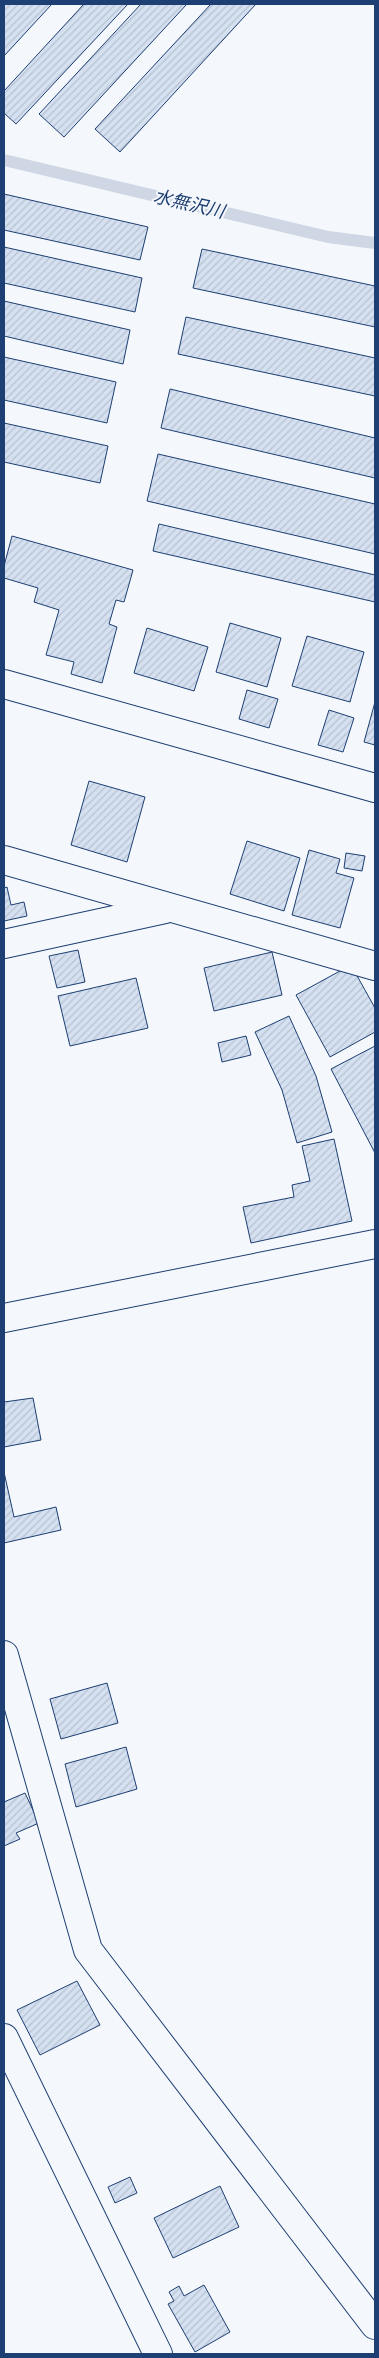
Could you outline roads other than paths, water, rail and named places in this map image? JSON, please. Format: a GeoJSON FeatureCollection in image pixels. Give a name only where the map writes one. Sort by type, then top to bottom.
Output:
{"type":"FeatureCollection","features":[{"type":"Feature","properties":{"kind":"street"},"geometry":{"type":"LineString","coordinates":[[4,684],[375,788]]}},
{"type":"Feature","properties":{"kind":"street"},"geometry":{"type":"LineString","coordinates":[[4,860],[375,966]]}},
{"type":"Feature","properties":{"kind":"street"},"geometry":{"type":"LineString","coordinates":[[4,944],[169,908]]}},
{"type":"Feature","properties":{"kind":"street"},"geometry":{"type":"LineString","coordinates":[[4,1318],[375,1244]]}},
{"type":"Feature","properties":{"kind":"street"},"geometry":{"type":"LineString","coordinates":[[4,1655],[88,1950],[375,2326]]}},
{"type":"Feature","properties":{"kind":"street"},"geometry":{"type":"LineString","coordinates":[[4,2038],[158,2354]]}},
{"type":"Feature","properties":{"kind":"waterway","name":"水無沢川"},"geometry":{"type":"LineString","coordinates":[[4,160],[328,237],[375,243]]}}]}
